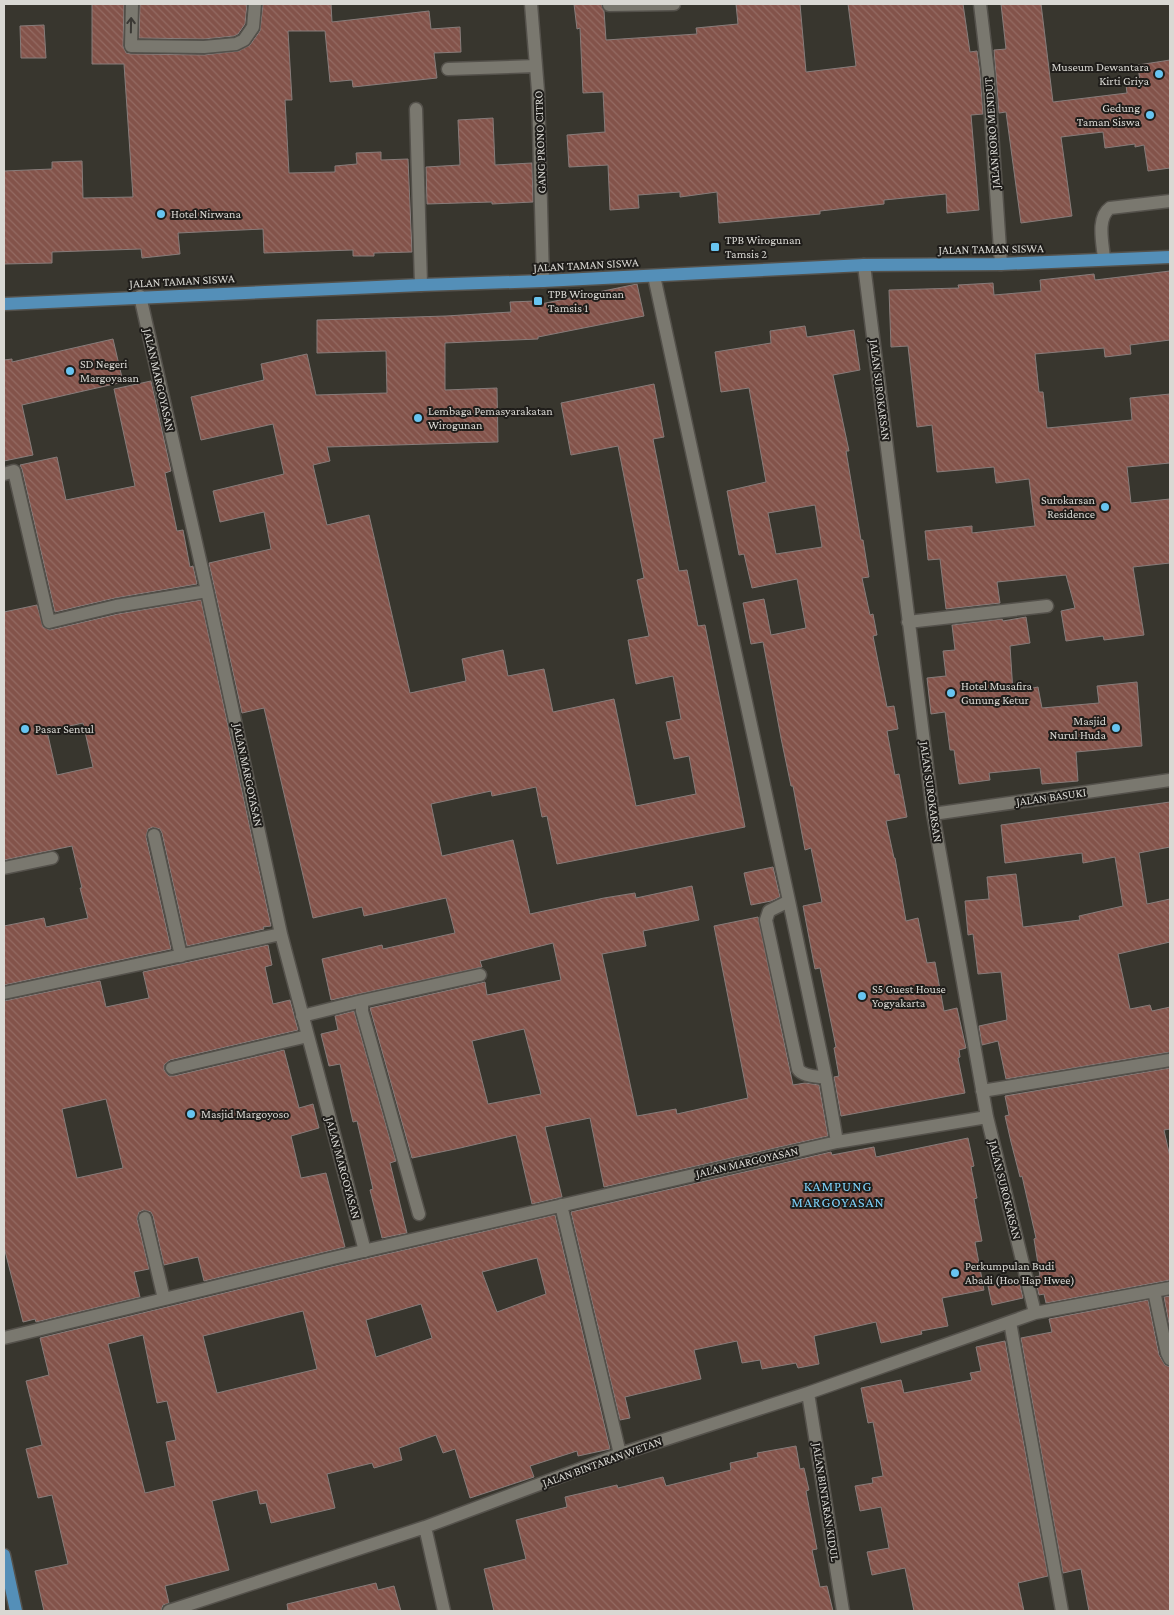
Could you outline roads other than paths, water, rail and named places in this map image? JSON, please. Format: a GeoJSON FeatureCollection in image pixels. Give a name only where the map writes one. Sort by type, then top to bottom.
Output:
{"type":"FeatureCollection","features":[{"type":"Feature","properties":{"kind":"main road","name":"JALAN TAMAN SISWA"},"geometry":{"type":"LineString","coordinates":[[4,304],[140,296],[543,281],[864,265],[1001,264],[1170,257]]}},
{"type":"Feature","properties":{"kind":"main road"},"geometry":{"type":"LineString","coordinates":[[4,1555],[16,1611]]}},
{"type":"Feature","properties":{"kind":"street"},"geometry":{"type":"LineString","coordinates":[[132,4],[131,46],[204,47],[236,44],[244,40],[254,27],[255,4]]}},
{"type":"Feature","properties":{"kind":"street","name":"GANG PRONO CITRO"},"geometry":{"type":"LineString","coordinates":[[531,4],[541,178],[543,281]]}},
{"type":"Feature","properties":{"kind":"street"},"geometry":{"type":"LineString","coordinates":[[609,4],[674,4]]}},
{"type":"Feature","properties":{"kind":"street","name":"JALAN RORO MENDUT"},"geometry":{"type":"LineString","coordinates":[[980,4],[988,72],[1001,264]]}},
{"type":"Feature","properties":{"kind":"street"},"geometry":{"type":"LineString","coordinates":[[448,69],[536,66]]}},
{"type":"Feature","properties":{"kind":"street"},"geometry":{"type":"LineString","coordinates":[[416,109],[421,285]]}},
{"type":"Feature","properties":{"kind":"street"},"geometry":{"type":"LineString","coordinates":[[1104,259],[1102,218],[1105,212],[1110,208],[1170,201]]}},
{"type":"Feature","properties":{"kind":"street","name":"JALAN SUROKARSAN"},"geometry":{"type":"LineString","coordinates":[[864,265],[932,814],[987,1117],[1035,1313]]}},
{"type":"Feature","properties":{"kind":"street"},"geometry":{"type":"LineString","coordinates":[[654,276],[789,901],[826,1078],[837,1142]]}},
{"type":"Feature","properties":{"kind":"street","name":"JALAN MARGOYASAN"},"geometry":{"type":"LineString","coordinates":[[140,296],[207,591],[281,934],[365,1251]]}},
{"type":"Feature","properties":{"kind":"street"},"geometry":{"type":"LineString","coordinates":[[4,474],[14,471],[49,622],[116,606],[207,591]]}},
{"type":"Feature","properties":{"kind":"street"},"geometry":{"type":"LineString","coordinates":[[908,622],[1047,606]]}},
{"type":"Feature","properties":{"kind":"street","name":"JALAN BASUKI"},"geometry":{"type":"LineString","coordinates":[[932,814],[1170,780]]}},
{"type":"Feature","properties":{"kind":"street"},"geometry":{"type":"LineString","coordinates":[[154,834],[181,956]]}},
{"type":"Feature","properties":{"kind":"street"},"geometry":{"type":"LineString","coordinates":[[4,868],[52,858]]}},
{"type":"Feature","properties":{"kind":"street"},"geometry":{"type":"LineString","coordinates":[[789,901],[769,911],[766,920],[798,1069],[804,1074],[826,1078]]}},
{"type":"Feature","properties":{"kind":"street"},"geometry":{"type":"LineString","coordinates":[[4,994],[281,934]]}},
{"type":"Feature","properties":{"kind":"street"},"geometry":{"type":"LineString","coordinates":[[302,1016],[480,975]]}},
{"type":"Feature","properties":{"kind":"street"},"geometry":{"type":"LineString","coordinates":[[362,1001],[362,1012],[419,1214]]}},
{"type":"Feature","properties":{"kind":"street"},"geometry":{"type":"LineString","coordinates":[[172,1068],[308,1036]]}},
{"type":"Feature","properties":{"kind":"street"},"geometry":{"type":"LineString","coordinates":[[982,1091],[1170,1060]]}},
{"type":"Feature","properties":{"kind":"street","name":"JALAN MARGOYASAN"},"geometry":{"type":"LineString","coordinates":[[4,1338],[365,1251],[837,1142],[987,1117]]}},
{"type":"Feature","properties":{"kind":"street"},"geometry":{"type":"LineString","coordinates":[[561,1205],[620,1454]]}},
{"type":"Feature","properties":{"kind":"street"},"geometry":{"type":"LineString","coordinates":[[144,1218],[164,1299]]}},
{"type":"Feature","properties":{"kind":"street","name":"JALAN BINTARAN WETAN"},"geometry":{"type":"LineString","coordinates":[[168,1611],[425,1527],[620,1454],[808,1393],[1035,1313],[1170,1288]]}},
{"type":"Feature","properties":{"kind":"street"},"geometry":{"type":"LineString","coordinates":[[1154,1291],[1167,1353],[1170,1359]]}},
{"type":"Feature","properties":{"kind":"street"},"geometry":{"type":"LineString","coordinates":[[1010,1322],[1062,1611]]}},
{"type":"Feature","properties":{"kind":"street","name":"JALAN BINTARAN KIDUL"},"geometry":{"type":"LineString","coordinates":[[808,1393],[843,1611]]}},
{"type":"Feature","properties":{"kind":"street"},"geometry":{"type":"LineString","coordinates":[[425,1527],[444,1611]]}},
{"type":"Feature","properties":{"kind":"place","name":"Museum Dewantara Kirti Griya"},"geometry":{"type":"Point","coordinates":[1159,74]}},
{"type":"Feature","properties":{"kind":"place","name":"Gedung Taman Siswa"},"geometry":{"type":"Point","coordinates":[1150,115]}},
{"type":"Feature","properties":{"kind":"place","name":"Hotel Nirwana"},"geometry":{"type":"Point","coordinates":[161,214]}},
{"type":"Feature","properties":{"kind":"place","name":"TPB Wirogunan Tamsis 2"},"geometry":{"type":"Point","coordinates":[715,247]}},
{"type":"Feature","properties":{"kind":"place","name":"TPB Wirogunan Tamsis 1"},"geometry":{"type":"Point","coordinates":[538,301]}},
{"type":"Feature","properties":{"kind":"place","name":"SD Negeri Margoyasan"},"geometry":{"type":"Point","coordinates":[70,371]}},
{"type":"Feature","properties":{"kind":"place","name":"Lembaga Pemasyarakatan Wirogunan"},"geometry":{"type":"Point","coordinates":[418,418]}},
{"type":"Feature","properties":{"kind":"place","name":"Surokarsan Residence"},"geometry":{"type":"Point","coordinates":[1105,507]}},
{"type":"Feature","properties":{"kind":"place","name":"Hotel Musafira Gunung Ketur"},"geometry":{"type":"Point","coordinates":[951,693]}},
{"type":"Feature","properties":{"kind":"place","name":"Masjid Nurul Huda"},"geometry":{"type":"Point","coordinates":[1116,728]}},
{"type":"Feature","properties":{"kind":"place","name":"Pasar Sentul"},"geometry":{"type":"Point","coordinates":[25,729]}},
{"type":"Feature","properties":{"kind":"place","name":"S5 Guest House Yogyakarta"},"geometry":{"type":"Point","coordinates":[862,996]}},
{"type":"Feature","properties":{"kind":"place","name":"Masjid Margoyoso"},"geometry":{"type":"Point","coordinates":[191,1114]}},
{"type":"Feature","properties":{"kind":"place","name":"Perkumpulan Budi Abadi (Hoo Hap Hwee)"},"geometry":{"type":"Point","coordinates":[955,1273]}},
{"type":"Feature","properties":{"kind":"district","name":"KAMPUNG MARGOYASAN"},"geometry":{"type":"Point","coordinates":[838,1194]}}]}
